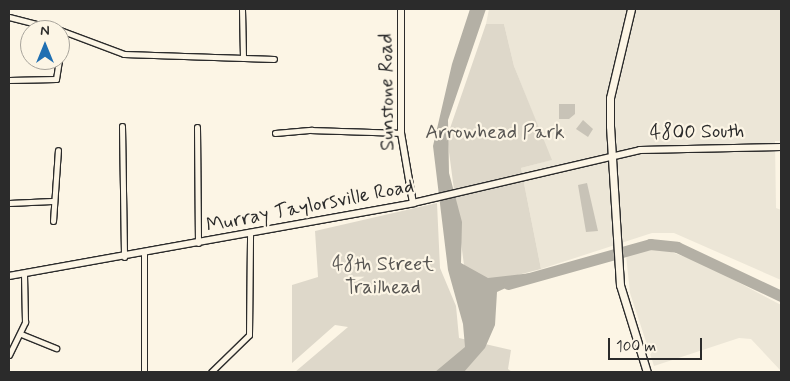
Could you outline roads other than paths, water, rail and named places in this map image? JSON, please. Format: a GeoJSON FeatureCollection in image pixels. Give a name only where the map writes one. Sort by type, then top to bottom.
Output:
{"type":"FeatureCollection","features":[{"type":"Feature","properties":{"kind":"main road"},"geometry":{"type":"LineString","coordinates":[[631,9],[610,98],[618,258],[624,302],[647,372]]}},
{"type":"Feature","properties":{"kind":"street"},"geometry":{"type":"LineString","coordinates":[[242,9],[243,58]]}},
{"type":"Feature","properties":{"kind":"street","name":"Sunstone Road"},"geometry":{"type":"LineString","coordinates":[[401,9],[402,133],[413,203]]}},
{"type":"Feature","properties":{"kind":"street"},"geometry":{"type":"LineString","coordinates":[[70,34],[118,53],[274,59]]}},
{"type":"Feature","properties":{"kind":"street"},"geometry":{"type":"LineString","coordinates":[[9,80],[56,79],[57,70]]}},
{"type":"Feature","properties":{"kind":"street"},"geometry":{"type":"LineString","coordinates":[[122,126],[124,258]]}},
{"type":"Feature","properties":{"kind":"street"},"geometry":{"type":"LineString","coordinates":[[197,127],[198,244]]}},
{"type":"Feature","properties":{"kind":"street"},"geometry":{"type":"LineString","coordinates":[[275,133],[312,130],[402,133]]}},
{"type":"Feature","properties":{"kind":"street","name":"4800 South"},"geometry":{"type":"LineString","coordinates":[[614,155],[678,147],[781,148]]}},
{"type":"Feature","properties":{"kind":"street"},"geometry":{"type":"LineString","coordinates":[[53,221],[52,202],[59,168],[58,150]]}},
{"type":"Feature","properties":{"kind":"street","name":"Murray Taylorsville Road"},"geometry":{"type":"LineString","coordinates":[[9,276],[124,258],[413,203],[614,155]]}},
{"type":"Feature","properties":{"kind":"street"},"geometry":{"type":"LineString","coordinates":[[9,203],[52,202]]}},
{"type":"Feature","properties":{"kind":"street"},"geometry":{"type":"LineString","coordinates":[[211,372],[249,335],[250,235]]}},
{"type":"Feature","properties":{"kind":"street"},"geometry":{"type":"LineString","coordinates":[[144,254],[144,372]]}},
{"type":"Feature","properties":{"kind":"street"},"geometry":{"type":"LineString","coordinates":[[9,355],[21,334],[27,310],[24,274]]}},
{"type":"Feature","properties":{"kind":"street"},"geometry":{"type":"LineString","coordinates":[[21,334],[56,348]]}},
{"type":"Feature","properties":{"kind":"waterway"},"geometry":{"type":"LineString","coordinates":[[508,284],[650,244],[677,247],[781,296]]}},
{"type":"Feature","properties":{"kind":"park label","name":"Arrowhead Park"},"geometry":{"type":"Point","coordinates":[495,132]}},
{"type":"Feature","properties":{"kind":"park label","name":"48th Street Trailhead"},"geometry":{"type":"Point","coordinates":[383,276]}}]}
